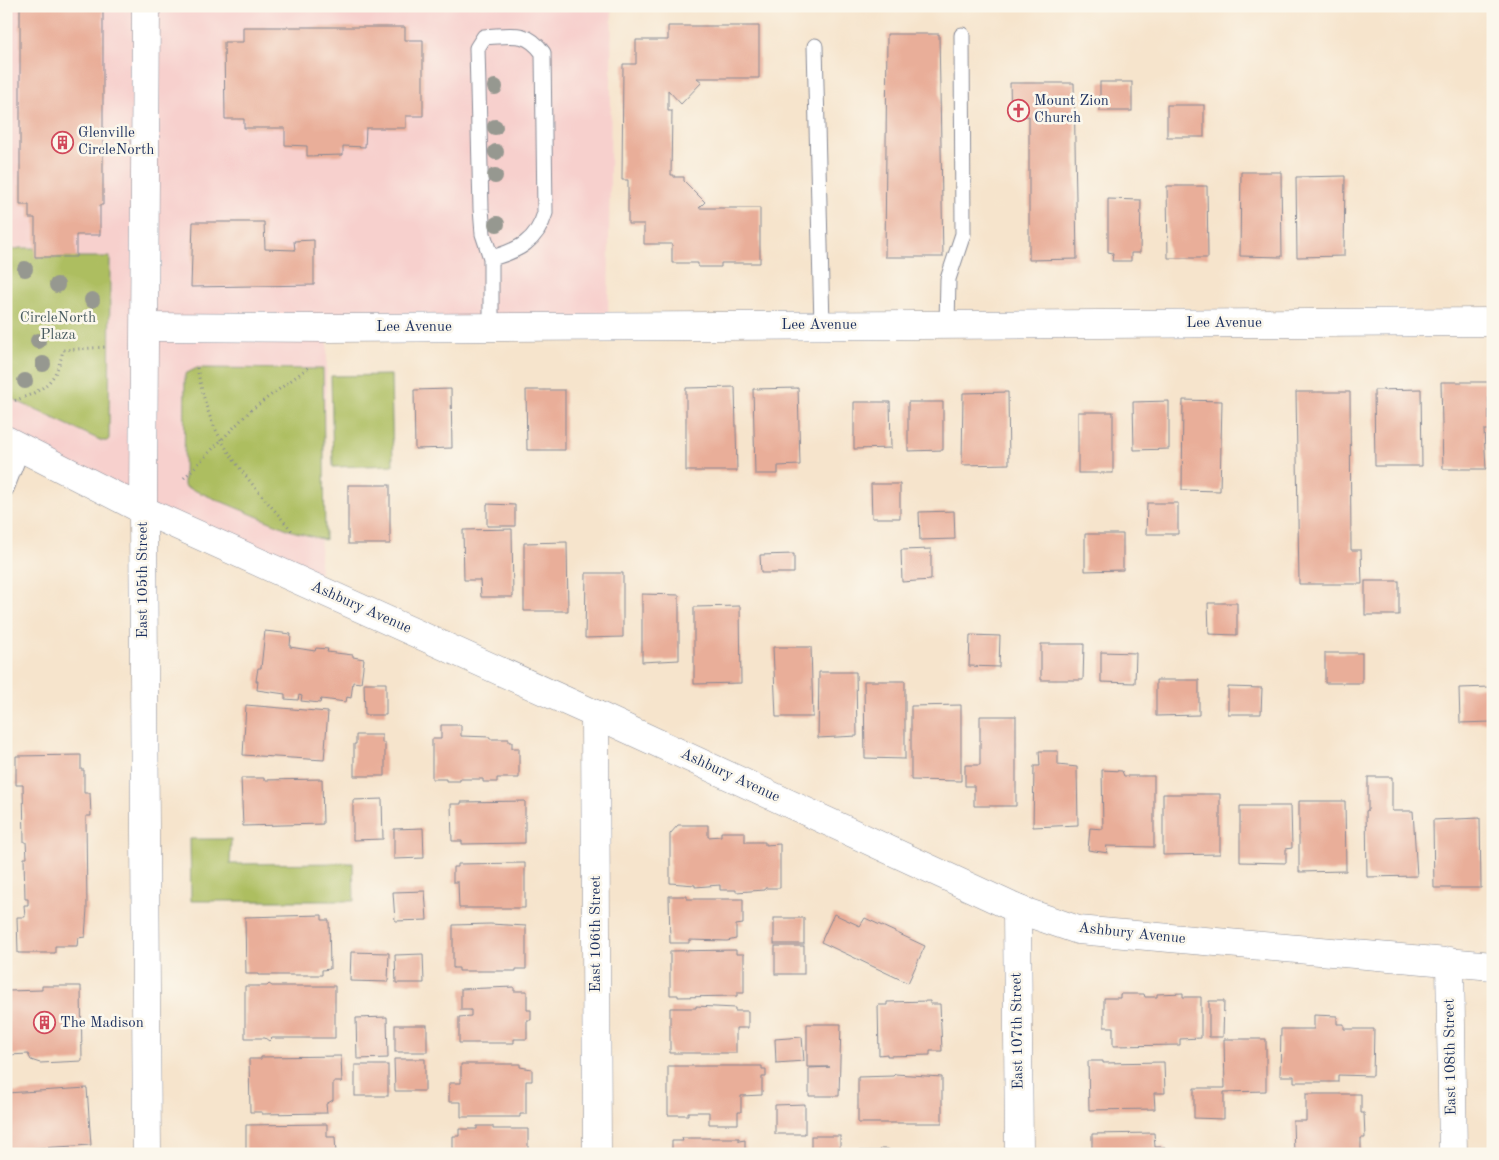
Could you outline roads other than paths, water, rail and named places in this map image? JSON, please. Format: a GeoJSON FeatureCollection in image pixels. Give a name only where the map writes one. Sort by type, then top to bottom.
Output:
{"type":"FeatureCollection","features":[{"type":"Feature","properties":{"kind":"street","name":"East 105th Street"},"geometry":{"type":"LineString","coordinates":[[146,6],[143,510],[147,1154]]}},
{"type":"Feature","properties":{"kind":"street","name":"Lee Avenue"},"geometry":{"type":"LineString","coordinates":[[145,328],[1493,322]]}},
{"type":"Feature","properties":{"kind":"street","name":"Ashbury Avenue"},"geometry":{"type":"LineString","coordinates":[[14,444],[143,510],[595,714],[1017,909],[1078,930],[1493,966]]}},
{"type":"Feature","properties":{"kind":"street","name":"East 106th Street"},"geometry":{"type":"LineString","coordinates":[[595,714],[597,1154]]}},
{"type":"Feature","properties":{"kind":"street","name":"East 107th Street"},"geometry":{"type":"LineString","coordinates":[[1017,909],[1019,1154]]}},
{"type":"Feature","properties":{"kind":"street","name":"East 108th Street"},"geometry":{"type":"LineString","coordinates":[[1450,961],[1453,1154]]}},
{"type":"Feature","properties":{"kind":"lane"},"geometry":{"type":"LineString","coordinates":[[492,258],[511,253],[526,244],[540,226],[545,213],[543,53],[537,45],[522,35],[484,37],[477,48],[481,209],[483,234],[492,258],[492,327]]}},
{"type":"Feature","properties":{"kind":"lane"},"geometry":{"type":"LineString","coordinates":[[947,324],[948,279],[963,234],[962,35]]}},
{"type":"Feature","properties":{"kind":"lane"},"geometry":{"type":"LineString","coordinates":[[815,46],[822,325]]}},
{"type":"Feature","properties":{"kind":"lane"},"geometry":{"type":"LineString","coordinates":[[6,490],[14,444]]}},
{"type":"Feature","properties":{"kind":"place","name":"Mount Zion Church"},"geometry":{"type":"Point","coordinates":[1018,110]}},
{"type":"Feature","properties":{"kind":"place","name":"Glenville CircleNorth"},"geometry":{"type":"Point","coordinates":[62,142]}},
{"type":"Feature","properties":{"kind":"place","name":"The Madison"},"geometry":{"type":"Point","coordinates":[44,1023]}},
{"type":"Feature","properties":{"kind":"park label","name":"CircleNorth Plaza"},"geometry":{"type":"Point","coordinates":[58,326]}}]}
